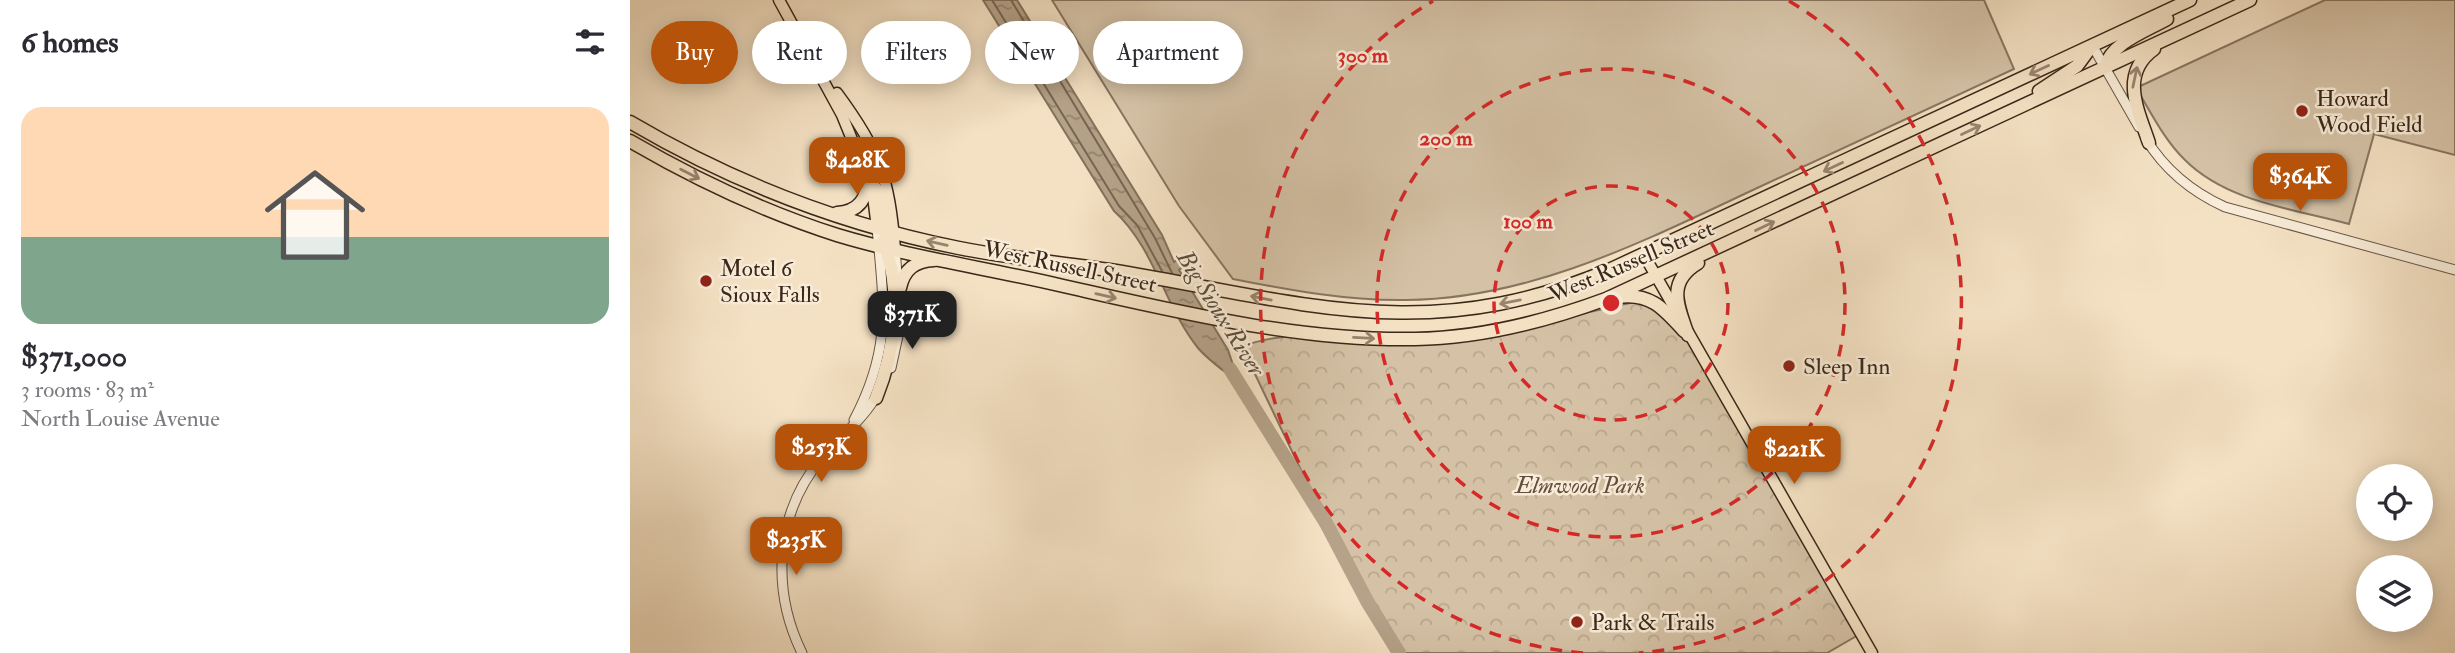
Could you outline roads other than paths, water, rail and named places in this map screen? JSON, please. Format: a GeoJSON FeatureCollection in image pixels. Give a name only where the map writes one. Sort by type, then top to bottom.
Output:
{"type":"FeatureCollection","features":[{"type":"Feature","properties":{"kind":"highway","name":"West Russell Street"},"geometry":{"type":"LineString","coordinates":[[630,119],[659,139],[734,177],[886,231],[985,253],[1125,273],[1356,313],[1437,314],[1491,306],[1548,293],[1644,256],[2190,0]]}},
{"type":"Feature","properties":{"kind":"highway"},"geometry":{"type":"LineString","coordinates":[[2105,67],[2108,58],[2118,48],[2197,0]]}},
{"type":"Feature","properties":{"kind":"highway","name":"West Russell Street"},"geometry":{"type":"LineString","coordinates":[[630,141],[686,173],[766,209],[887,248],[1145,305],[1256,326],[1336,336],[1440,338],[1509,329],[1591,304],[1655,277],[2250,0]]}},
{"type":"Feature","properties":{"kind":"highway"},"geometry":{"type":"LineString","coordinates":[[2149,143],[2133,93],[2134,73],[2148,53],[2194,26]]}},
{"type":"Feature","properties":{"kind":"highway"},"geometry":{"type":"LineString","coordinates":[[2000,116],[2077,66],[2092,45]]}},
{"type":"Feature","properties":{"kind":"highway"},"geometry":{"type":"LineString","coordinates":[[831,212],[850,211],[859,205],[868,191],[867,173]]}},
{"type":"Feature","properties":{"kind":"highway"},"geometry":{"type":"LineString","coordinates":[[867,173],[877,191],[886,231],[895,306],[888,360],[876,398]]}},
{"type":"Feature","properties":{"kind":"highway"},"geometry":{"type":"LineString","coordinates":[[1688,335],[1676,300],[1679,279],[1692,267],[1740,237]]}},
{"type":"Feature","properties":{"kind":"highway"},"geometry":{"type":"LineString","coordinates":[[900,288],[907,270],[918,263],[950,262]]}},
{"type":"Feature","properties":{"kind":"highway"},"geometry":{"type":"LineString","coordinates":[[1591,304],[1627,296],[1643,296],[1663,308],[1688,335]]}},
{"type":"Feature","properties":{"kind":"main road"},"geometry":{"type":"LineString","coordinates":[[779,0],[791,21]]}},
{"type":"Feature","properties":{"kind":"main road"},"geometry":{"type":"LineString","coordinates":[[825,84],[867,173]]}},
{"type":"Feature","properties":{"kind":"main road"},"geometry":{"type":"LineString","coordinates":[[829,84],[877,154],[890,194],[886,231]]}},
{"type":"Feature","properties":{"kind":"main road"},"geometry":{"type":"LineString","coordinates":[[1644,256],[1872,653]]}},
{"type":"Feature","properties":{"kind":"street"},"geometry":{"type":"LineString","coordinates":[[2092,45],[2149,143],[2178,178],[2225,207],[2455,270]]}},
{"type":"Feature","properties":{"kind":"street"},"geometry":{"type":"LineString","coordinates":[[802,653],[789,622],[783,594],[785,534],[806,480],[876,398],[887,377],[898,345],[901,322],[900,288],[887,248]]}},
{"type":"Feature","properties":{"kind":"street"},"geometry":{"type":"LineString","coordinates":[[848,430],[875,375],[882,345],[887,248]]}},
{"type":"Feature","properties":{"kind":"water"},"geometry":{"type":"Polygon","coordinates":[[[983,0],[1017,0],[1030,21],[996,21],[983,0]]]}},
{"type":"Feature","properties":{"kind":"water"},"geometry":{"type":"Polygon","coordinates":[[[1035,84],[1069,84],[1162,235],[1174,262],[1186,254],[1190,260],[1179,270],[1228,350],[1239,383],[1198,348],[1139,242],[1114,211],[1035,84]]]}},
{"type":"Feature","properties":{"kind":"waterway","name":"Big Sioux River"},"geometry":{"type":"LineString","coordinates":[[1230,369],[1326,523],[1367,601],[1399,653]]}},
{"type":"Feature","properties":{"kind":"place","name":"Howard Wood Field"},"geometry":{"type":"Point","coordinates":[2302,111]}},
{"type":"Feature","properties":{"kind":"place","name":"Motel 6 Sioux Falls"},"geometry":{"type":"Point","coordinates":[706,281]}},
{"type":"Feature","properties":{"kind":"place","name":"Sleep Inn"},"geometry":{"type":"Point","coordinates":[1789,366]}},
{"type":"Feature","properties":{"kind":"place","name":"Park & Trails"},"geometry":{"type":"Point","coordinates":[1577,622]}},
{"type":"Feature","properties":{"kind":"park label","name":"Elmwood Park"},"geometry":{"type":"Point","coordinates":[1580,485]}}]}
